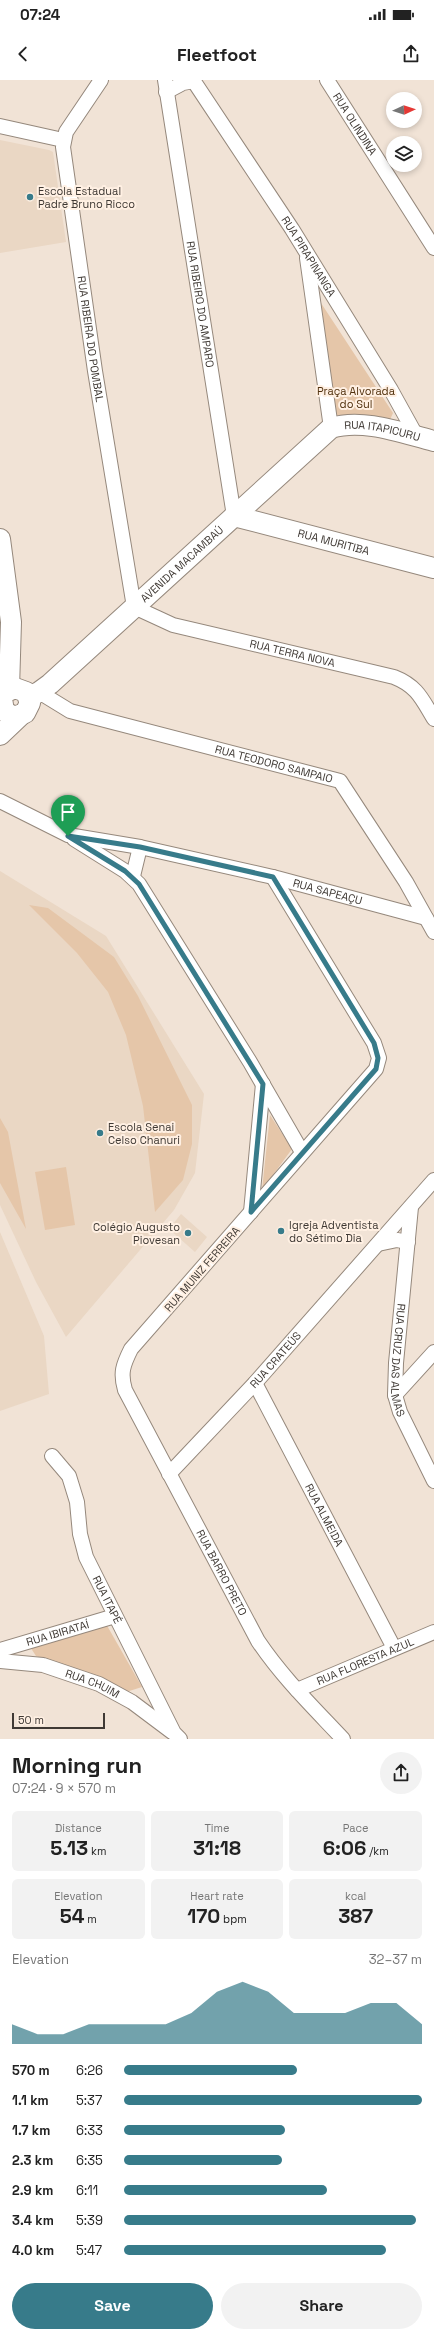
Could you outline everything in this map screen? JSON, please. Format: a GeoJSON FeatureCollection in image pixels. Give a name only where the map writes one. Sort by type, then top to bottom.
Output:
{"type":"FeatureCollection","features":[{"type":"Feature","properties":{"kind":"street"},"geometry":{"type":"LineString","coordinates":[[0,126],[63,140],[66,132],[101,80]]}},
{"type":"Feature","properties":{"kind":"street","name":"RUA OLINDINA"},"geometry":{"type":"LineString","coordinates":[[327,80],[434,248]]}},
{"type":"Feature","properties":{"kind":"street","name":"RUA RIBEIRO DO AMPARO"},"geometry":{"type":"LineString","coordinates":[[193,81],[166,86],[210,351],[234,516]]}},
{"type":"Feature","properties":{"kind":"street","name":"RUA PIRAPINANGA"},"geometry":{"type":"LineString","coordinates":[[193,81],[306,253],[376,365],[426,439]]}},
{"type":"Feature","properties":{"kind":"street","name":"RUA RIBEIRA DO POMBAL"},"geometry":{"type":"LineString","coordinates":[[63,140],[95,371],[134,607]]}},
{"type":"Feature","properties":{"kind":"street"},"geometry":{"type":"LineString","coordinates":[[306,253],[331,428]]}},
{"type":"Feature","properties":{"kind":"street","name":"RUA ITAPICURU"},"geometry":{"type":"LineString","coordinates":[[331,428],[344,424],[357,424],[426,439]]}},
{"type":"Feature","properties":{"kind":"street","name":"AVENIDA MACAMBAÚ"},"geometry":{"type":"LineString","coordinates":[[34,695],[134,607],[331,428]]}},
{"type":"Feature","properties":{"kind":"street","name":"RUA MURITIBA"},"geometry":{"type":"LineString","coordinates":[[234,516],[434,568]]}},
{"type":"Feature","properties":{"kind":"street"},"geometry":{"type":"LineString","coordinates":[[0,540],[12,622],[4,696],[4,711],[14,717],[20,716]]}},
{"type":"Feature","properties":{"kind":"street","name":"RUA TERRA NOVA"},"geometry":{"type":"LineString","coordinates":[[134,607],[173,625],[400,679],[416,689],[434,719]]}},
{"type":"Feature","properties":{"kind":"street"},"geometry":{"type":"LineString","coordinates":[[0,735],[29,709],[34,695],[21,688],[4,696]]}},
{"type":"Feature","properties":{"kind":"street","name":"RUA TEODORO SAMPAIO"},"geometry":{"type":"LineString","coordinates":[[34,695],[70,711],[340,781],[406,882],[434,932]]}},
{"type":"Feature","properties":{"kind":"street","name":"RUA SAPEAÇU"},"geometry":{"type":"LineString","coordinates":[[0,801],[68,836],[140,847],[273,877],[426,918]]}},
{"type":"Feature","properties":{"kind":"street"},"geometry":{"type":"LineString","coordinates":[[68,836],[133,876],[263,1084],[302,1152]]}},
{"type":"Feature","properties":{"kind":"street"},"geometry":{"type":"LineString","coordinates":[[133,876],[140,847]]}},
{"type":"Feature","properties":{"kind":"street","name":"RUA MUNIZ FERREIRA"},"geometry":{"type":"LineString","coordinates":[[125,1390],[121,1376],[122,1365],[131,1349],[376,1069],[378,1058],[374,1043],[273,877]]}},
{"type":"Feature","properties":{"kind":"street"},"geometry":{"type":"LineString","coordinates":[[251,1212],[263,1084]]}},
{"type":"Feature","properties":{"kind":"street","name":"RUA CRATEÚS"},"geometry":{"type":"LineString","coordinates":[[169,1474],[255,1383],[434,1180]]}},
{"type":"Feature","properties":{"kind":"street","name":"RUA CRUZ DAS ALMAS"},"geometry":{"type":"LineString","coordinates":[[411,1207],[396,1363],[395,1395],[400,1412],[434,1481]]}},
{"type":"Feature","properties":{"kind":"street"},"geometry":{"type":"LineString","coordinates":[[378,1244],[397,1240],[408,1242]]}},
{"type":"Feature","properties":{"kind":"street"},"geometry":{"type":"LineString","coordinates":[[395,1395],[434,1352]]}},
{"type":"Feature","properties":{"kind":"street","name":"RUA ALMEIDA"},"geometry":{"type":"LineString","coordinates":[[255,1383],[394,1648]]}},
{"type":"Feature","properties":{"kind":"street","name":"RUA BARRO PRETO"},"geometry":{"type":"LineString","coordinates":[[125,1390],[258,1641],[269,1657],[297,1690],[343,1739]]}},
{"type":"Feature","properties":{"kind":"street","name":"RUA ITAPÉ"},"geometry":{"type":"LineString","coordinates":[[52,1456],[69,1476],[77,1502],[80,1534],[86,1557],[177,1736]]}},
{"type":"Feature","properties":{"kind":"street","name":"RUA IBIRATAÍ"},"geometry":{"type":"LineString","coordinates":[[0,1650],[115,1616]]}},
{"type":"Feature","properties":{"kind":"street","name":"RUA FLORESTA AZUL"},"geometry":{"type":"LineString","coordinates":[[297,1690],[434,1632]]}},
{"type":"Feature","properties":{"kind":"street","name":"RUA CHUIM"},"geometry":{"type":"LineString","coordinates":[[0,1661],[43,1665],[99,1684],[132,1702],[177,1736]]}},
{"type":"Feature","properties":{"kind":"shaded area","name":"Escola Estadual Padre Bruno Ricco"},"geometry":{"type":"Polygon","coordinates":[[[0,140],[53,152],[66,242],[0,253],[0,140]]]}},
{"type":"Feature","properties":{"kind":"shaded area","name":"Escola Senai Celso Chanuri"},"geometry":{"type":"Polygon","coordinates":[[[0,871],[106,936],[204,1094],[195,1173],[174,1210],[66,1337],[36,1282],[0,1205],[0,871]]]}},
{"type":"Feature","properties":{"kind":"shaded area","name":"Colégio Augusto Piovesan"},"geometry":{"type":"Polygon","coordinates":[[[181,1214],[207,1237],[195,1252],[169,1229],[181,1214]]]}},
{"type":"Feature","properties":{"kind":"shaded area"},"geometry":{"type":"Polygon","coordinates":[[[0,1232],[44,1336],[49,1394],[0,1411],[0,1232]]]}},
{"type":"Feature","properties":{"kind":"green space","name":"Praça Alvorada do Sul"},"geometry":{"type":"Polygon","coordinates":[[[321,303],[393,413],[389,422],[382,425],[336,415],[321,303]]]}},
{"type":"Feature","properties":{"kind":"green space"},"geometry":{"type":"Polygon","coordinates":[[[29,905],[48,908],[114,957],[138,996],[192,1105],[192,1144],[183,1180],[155,1212],[143,1106],[126,1035],[108,992],[77,953],[29,905]]]}},
{"type":"Feature","properties":{"kind":"green space"},"geometry":{"type":"Polygon","coordinates":[[[270,1115],[292,1149],[262,1190],[270,1115]]]}},
{"type":"Feature","properties":{"kind":"green space"},"geometry":{"type":"Polygon","coordinates":[[[0,1118],[8,1132],[26,1229],[0,1183],[0,1118]]]}},
{"type":"Feature","properties":{"kind":"green space"},"geometry":{"type":"Polygon","coordinates":[[[66,1167],[75,1225],[45,1230],[35,1172],[66,1167]]]}},
{"type":"Feature","properties":{"kind":"green space"},"geometry":{"type":"Polygon","coordinates":[[[101,1615],[142,1687],[123,1693],[36,1656],[23,1636],[101,1615]]]}},
{"type":"Feature","properties":{"kind":"place","name":"Escola Estadual Padre Bruno Ricco"},"geometry":{"type":"Point","coordinates":[30,197]}},
{"type":"Feature","properties":{"kind":"place","name":"Escola Senai Celso Chanuri"},"geometry":{"type":"Point","coordinates":[100,1133]}},
{"type":"Feature","properties":{"kind":"place","name":"Igreja Adventista do Sétimo Dia"},"geometry":{"type":"Point","coordinates":[281,1231]}},
{"type":"Feature","properties":{"kind":"place","name":"Colégio Augusto Piovesan"},"geometry":{"type":"Point","coordinates":[188,1233]}},
{"type":"Feature","properties":{"kind":"route"},"geometry":{"type":"LineString","coordinates":[[68,836],[140,847],[273,877],[374,1043],[378,1058],[376,1069],[251,1212],[263,1084],[133,876],[68,836]]}}]}
